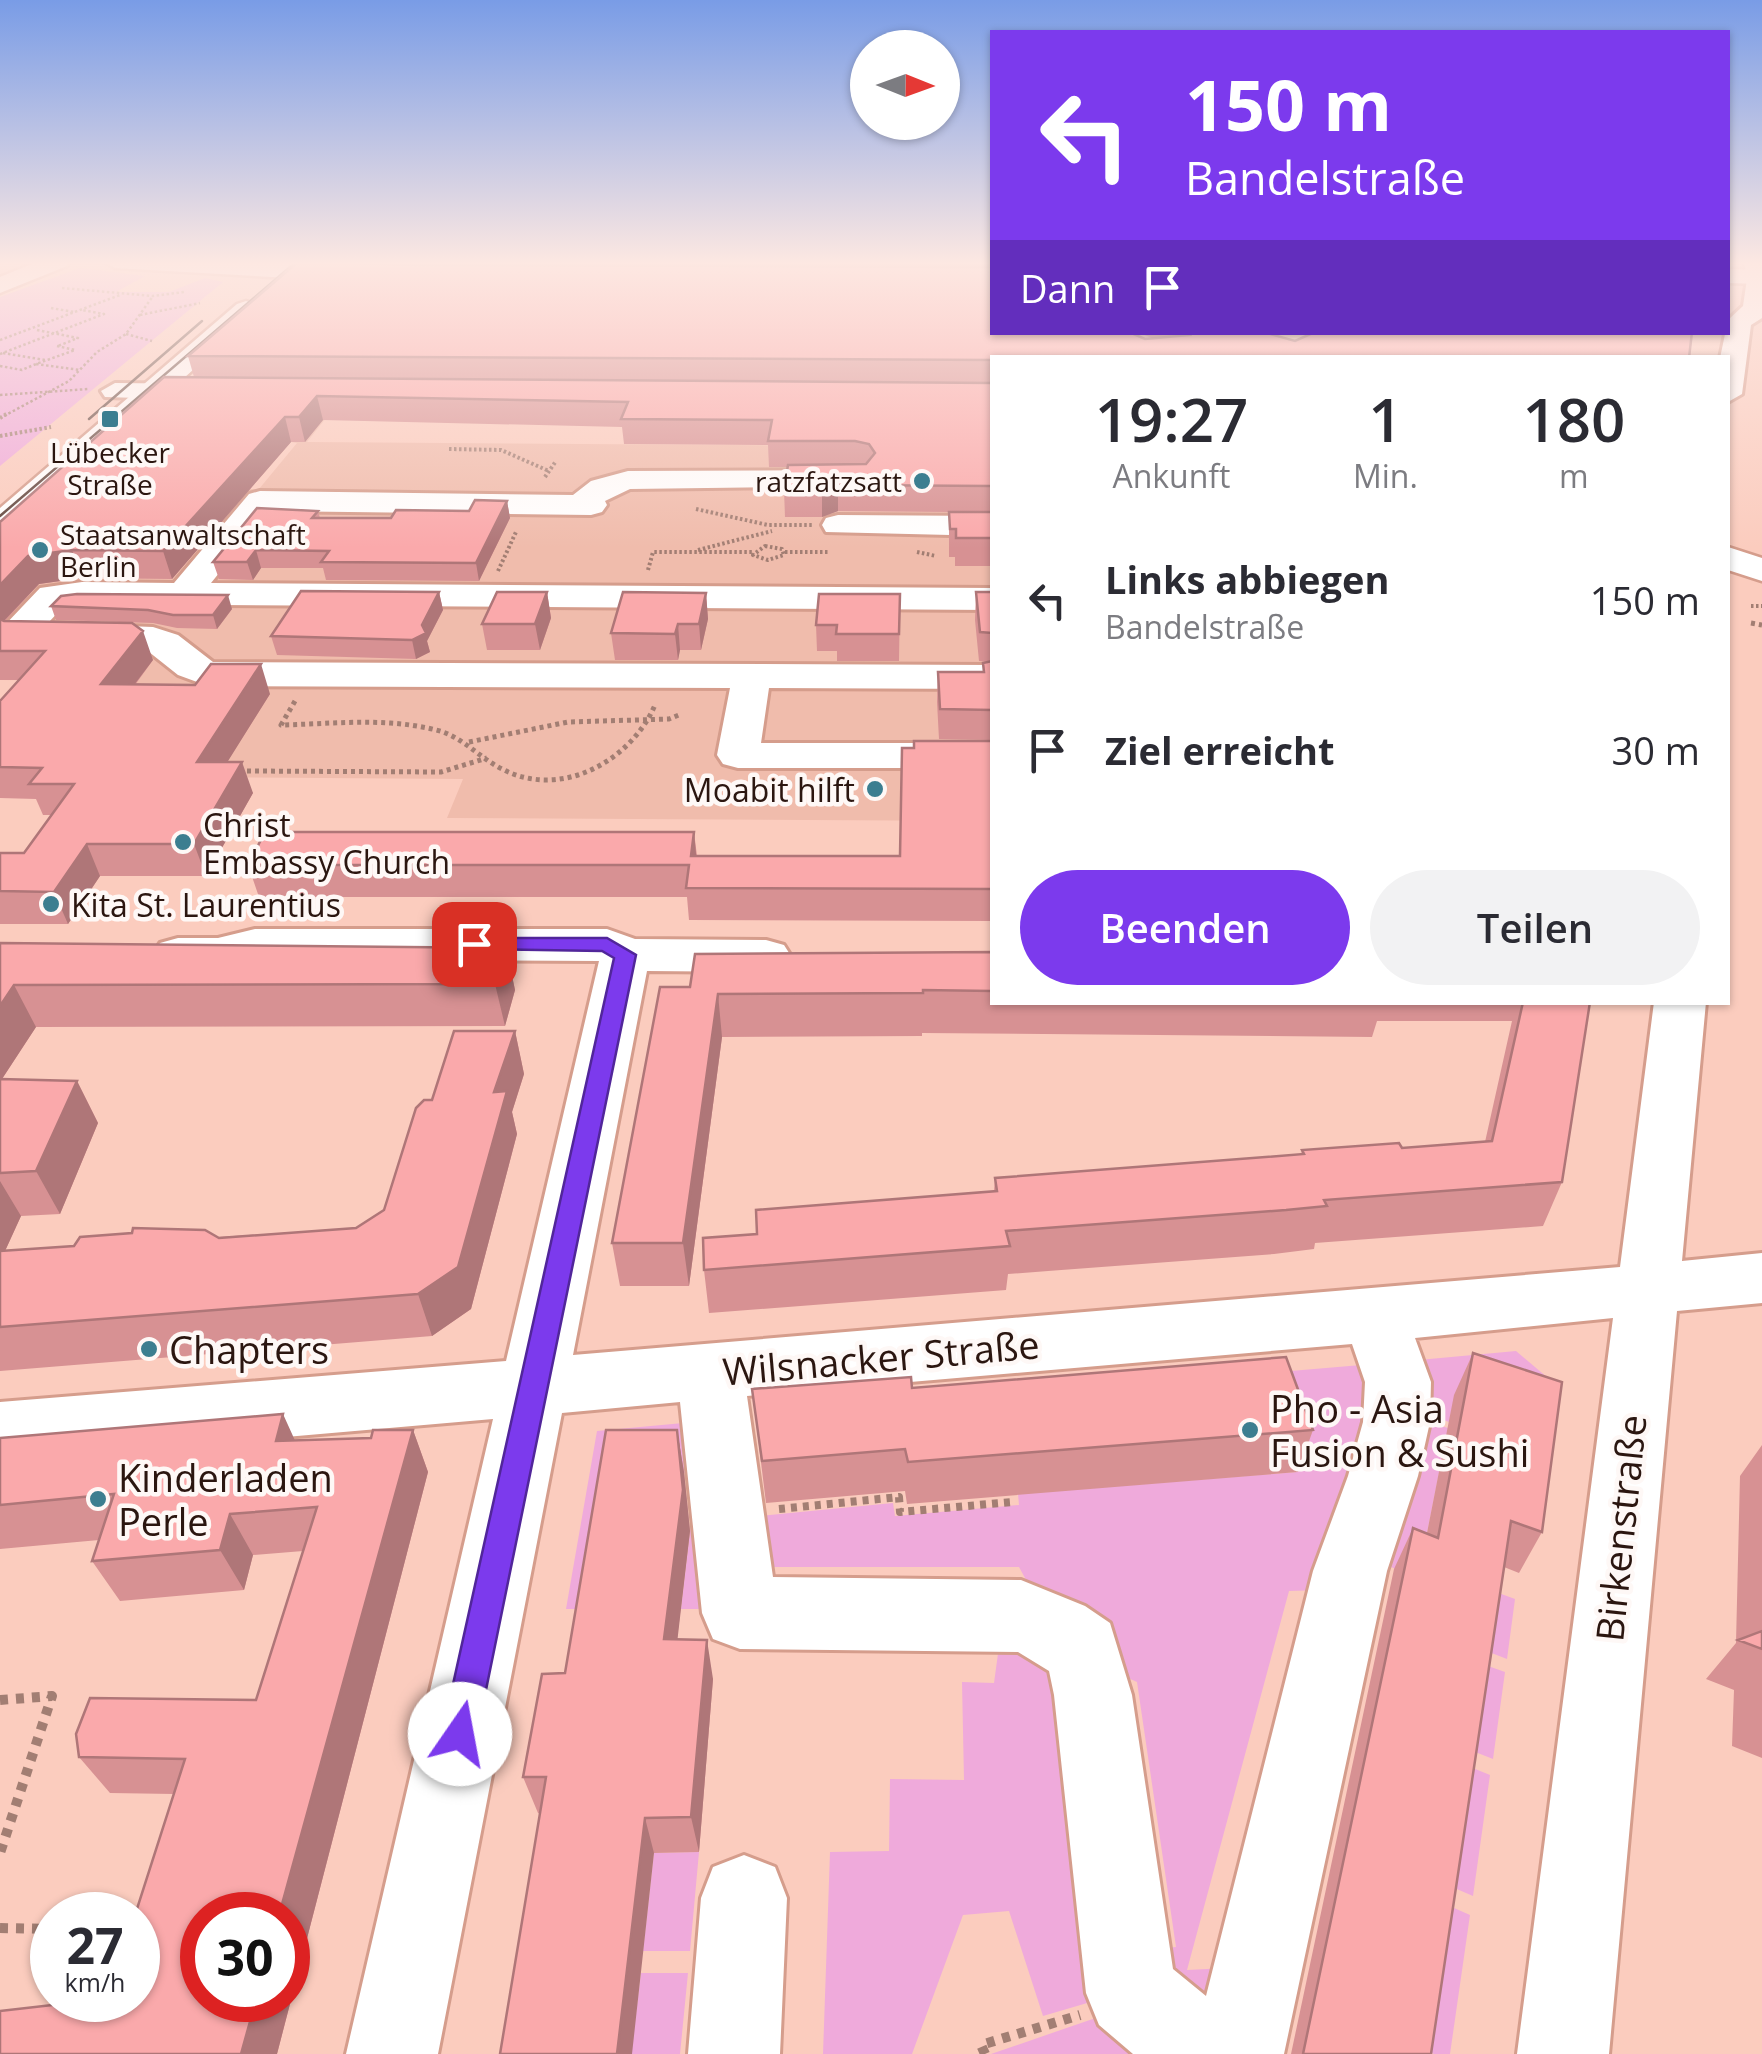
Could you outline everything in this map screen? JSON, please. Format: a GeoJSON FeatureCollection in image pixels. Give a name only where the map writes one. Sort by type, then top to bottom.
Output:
{"type":"FeatureCollection","features":[{"type":"Feature","properties":{"kind":"main road"},"geometry":{"type":"LineString","coordinates":[[0,488],[105,390],[151,357]]}},
{"type":"Feature","properties":{"kind":"main road"},"geometry":{"type":"LineString","coordinates":[[0,526],[188,357]]}},
{"type":"Feature","properties":{"kind":"main road"},"geometry":{"type":"LineString","coordinates":[[1730,559],[1762,570]]}},
{"type":"Feature","properties":{"kind":"street"},"geometry":{"type":"LineString","coordinates":[[105,390],[244,392]]}},
{"type":"Feature","properties":{"kind":"street"},"geometry":{"type":"LineString","coordinates":[[184,593],[260,501],[586,505],[602,488],[628,480],[855,478]]}},
{"type":"Feature","properties":{"kind":"street"},"geometry":{"type":"LineString","coordinates":[[838,525],[990,526]]}},
{"type":"Feature","properties":{"kind":"street"},"geometry":{"type":"LineString","coordinates":[[990,599],[938,598],[468,627],[249,618],[184,593],[53,596],[16,635],[144,636],[164,643],[184,666],[208,674],[288,674],[468,627],[663,675],[990,677]]}},
{"type":"Feature","properties":{"kind":"street"},"geometry":{"type":"LineString","coordinates":[[0,611],[39,611]]}},
{"type":"Feature","properties":{"kind":"street"},"geometry":{"type":"LineString","coordinates":[[208,674],[249,618]]}},
{"type":"Feature","properties":{"kind":"street"},"geometry":{"type":"LineString","coordinates":[[752,674],[738,755],[990,756]]}},
{"type":"Feature","properties":{"kind":"street"},"geometry":{"type":"LineString","coordinates":[[133,953],[218,954],[255,944],[607,944],[625,955],[816,956]]}},
{"type":"Feature","properties":{"kind":"street"},"geometry":{"type":"LineString","coordinates":[[392,2054],[625,955]]}},
{"type":"Feature","properties":{"kind":"street","name":"Birkenstraße"},"geometry":{"type":"LineString","coordinates":[[1563,2054],[1680,1005]]}},
{"type":"Feature","properties":{"kind":"street","name":"Wilsnacker Straße"},"geometry":{"type":"LineString","coordinates":[[0,1432],[1372,1316],[1762,1278]]}},
{"type":"Feature","properties":{"kind":"street"},"geometry":{"type":"LineString","coordinates":[[1238,2054],[1350,1571],[1368,1530],[1393,1441],[1400,1385],[1372,1316]]}},
{"type":"Feature","properties":{"kind":"street"},"geometry":{"type":"LineString","coordinates":[[710,1371],[740,1613],[1021,1616],[1058,1632],[1083,1650],[1093,1696],[1131,1993],[1204,2054]]}},
{"type":"Feature","properties":{"kind":"street"},"geometry":{"type":"LineString","coordinates":[[734,2054],[744,1898]]}},
{"type":"Feature","properties":{"kind":"path"},"geometry":{"type":"LineString","coordinates":[[23,357],[46,361]]}},
{"type":"Feature","properties":{"kind":"path"},"geometry":{"type":"LineString","coordinates":[[0,366],[22,370],[57,357]]}},
{"type":"Feature","properties":{"kind":"path"},"geometry":{"type":"LineString","coordinates":[[0,418],[69,381],[92,357]]}},
{"type":"Feature","properties":{"kind":"path"},"geometry":{"type":"LineString","coordinates":[[36,364],[80,370]]}},
{"type":"Feature","properties":{"kind":"path"},"geometry":{"type":"LineString","coordinates":[[0,396],[105,390]]}},
{"type":"Feature","properties":{"kind":"path"},"geometry":{"type":"LineString","coordinates":[[0,436],[51,426]]}},
{"type":"Feature","properties":{"kind":"path"},"geometry":{"type":"LineString","coordinates":[[450,450],[501,450],[549,471]]}},
{"type":"Feature","properties":{"kind":"path"},"geometry":{"type":"LineString","coordinates":[[468,627],[529,504]]}},
{"type":"Feature","properties":{"kind":"path"},"geometry":{"type":"LineString","coordinates":[[692,508],[772,528]]}},
{"type":"Feature","properties":{"kind":"path"},"geometry":{"type":"LineString","coordinates":[[688,552],[772,528],[838,525]]}},
{"type":"Feature","properties":{"kind":"path"},"geometry":{"type":"LineString","coordinates":[[935,526],[938,598]]}},
{"type":"Feature","properties":{"kind":"path"},"geometry":{"type":"LineString","coordinates":[[770,546],[772,528]]}},
{"type":"Feature","properties":{"kind":"path"},"geometry":{"type":"LineString","coordinates":[[770,546],[782,548],[784,554],[768,560],[753,554],[757,548],[770,546]]}},
{"type":"Feature","properties":{"kind":"path"},"geometry":{"type":"LineString","coordinates":[[1751,606],[1762,606]]}},
{"type":"Feature","properties":{"kind":"path"},"geometry":{"type":"LineString","coordinates":[[1751,623],[1762,625]]}},
{"type":"Feature","properties":{"kind":"path"},"geometry":{"type":"LineString","coordinates":[[288,674],[306,682],[281,725],[409,725],[442,731],[467,743],[509,773],[544,780],[596,772],[631,744],[650,718],[663,675]]}},
{"type":"Feature","properties":{"kind":"path"},"geometry":{"type":"LineString","coordinates":[[467,743],[570,720],[679,715]]}},
{"type":"Feature","properties":{"kind":"path"},"geometry":{"type":"LineString","coordinates":[[248,771],[441,772],[488,758]]}},
{"type":"Feature","properties":{"kind":"path"},"geometry":{"type":"LineString","coordinates":[[728,1514],[899,1497],[900,1512],[1012,1502]]}},
{"type":"Feature","properties":{"kind":"path"},"geometry":{"type":"LineString","coordinates":[[0,1700],[52,1696],[0,1853]]}},
{"type":"Feature","properties":{"kind":"path"},"geometry":{"type":"LineString","coordinates":[[0,1928],[30,1929]]}},
{"type":"Feature","properties":{"kind":"path"},"geometry":{"type":"LineString","coordinates":[[985,2054],[981,2045],[1135,1998]]}},
{"type":"Feature","properties":{"kind":"shaded area"},"geometry":{"type":"Polygon","coordinates":[[[0,357],[132,357],[0,466],[0,357]]]}},
{"type":"Feature","properties":{"kind":"shaded area"},"geometry":{"type":"Polygon","coordinates":[[[338,403],[307,442],[990,447],[990,821],[447,818],[463,779],[43,776],[118,681],[0,680],[0,565],[79,488],[259,489],[297,443],[291,442],[338,403]]]}},
{"type":"Feature","properties":{"kind":"shaded area"},"geometry":{"type":"Polygon","coordinates":[[[1516,1351],[1548,1378],[1455,1395],[1449,1422],[1420,1411],[1408,1361],[1516,1351]]]}},
{"type":"Feature","properties":{"kind":"shaded area"},"geometry":{"type":"Polygon","coordinates":[[[1373,1364],[1378,1377],[1323,1590],[1289,1591],[1187,1970],[1227,1968],[1198,2008],[1134,1951],[1176,1947],[1137,1682],[1100,1662],[1068,1635],[1041,1603],[1019,1567],[746,1567],[739,1518],[893,1503],[895,1516],[1019,1505],[1018,1494],[1297,1472],[1195,1379],[1373,1364]]]}},
{"type":"Feature","properties":{"kind":"shaded area"},"geometry":{"type":"Polygon","coordinates":[[[1418,1419],[1448,1428],[1418,1578],[1386,1565],[1418,1419]]]}},
{"type":"Feature","properties":{"kind":"shaded area"},"geometry":{"type":"Polygon","coordinates":[[[694,1422],[696,1473],[615,1473],[593,1609],[566,1609],[597,1431],[694,1422]]]}},
{"type":"Feature","properties":{"kind":"shaded area"},"geometry":{"type":"Polygon","coordinates":[[[691,1523],[716,1524],[729,1609],[681,1609],[691,1523]]]}},
{"type":"Feature","properties":{"kind":"shaded area"},"geometry":{"type":"Polygon","coordinates":[[[1485,1588],[1515,1599],[1507,1659],[1476,1647],[1485,1588]]]}},
{"type":"Feature","properties":{"kind":"shaded area"},"geometry":{"type":"Polygon","coordinates":[[[1000,1639],[1057,1650],[1111,1996],[1043,2016],[1009,1911],[963,1915],[912,2054],[823,2054],[830,1852],[889,1851],[890,1779],[964,1780],[962,1682],[994,1683],[1000,1639]]]}},
{"type":"Feature","properties":{"kind":"shaded area"},"geometry":{"type":"Polygon","coordinates":[[[1474,1661],[1505,1672],[1493,1759],[1460,1746],[1474,1661]]]}},
{"type":"Feature","properties":{"kind":"shaded area"},"geometry":{"type":"Polygon","coordinates":[[[1458,1762],[1490,1775],[1473,1896],[1438,1881],[1458,1762]]]}},
{"type":"Feature","properties":{"kind":"shaded area"},"geometry":{"type":"Polygon","coordinates":[[[699,1852],[690,1951],[643,1951],[654,1853],[699,1852]]]}},
{"type":"Feature","properties":{"kind":"shaded area"},"geometry":{"type":"Polygon","coordinates":[[[1436,1900],[1470,1915],[1450,2054],[1434,2054],[1413,2043],[1436,1900]]]}},
{"type":"Feature","properties":{"kind":"shaded area"},"geometry":{"type":"Polygon","coordinates":[[[641,1973],[688,1973],[680,2054],[631,2054],[641,1973]]]}},
{"type":"Feature","properties":{"kind":"shaded area"},"geometry":{"type":"Polygon","coordinates":[[[1116,2011],[1164,2054],[991,2054],[1116,2011]]]}},
{"type":"Feature","properties":{"kind":"building"},"geometry":{"type":"Polygon","coordinates":[[[360,357],[990,357],[990,360],[360,357]]]}},
{"type":"Feature","properties":{"kind":"building"},"geometry":{"type":"Polygon","coordinates":[[[164,377],[990,383],[990,486],[838,485],[822,490],[784,490],[788,465],[866,464],[875,453],[869,444],[855,441],[768,441],[772,420],[621,419],[628,402],[317,396],[299,417],[285,417],[163,551],[72,550],[28,556],[0,585],[0,522],[164,377]]]}},
{"type":"Feature","properties":{"kind":"building"},"geometry":{"type":"Polygon","coordinates":[[[475,500],[507,501],[476,563],[321,562],[329,551],[256,550],[247,562],[213,562],[257,508],[318,511],[312,518],[391,518],[396,510],[469,511],[475,500]]]}},
{"type":"Feature","properties":{"kind":"building"},"geometry":{"type":"Polygon","coordinates":[[[949,512],[990,512],[990,538],[956,538],[956,529],[950,529],[949,512]]]}},
{"type":"Feature","properties":{"kind":"building"},"geometry":{"type":"Polygon","coordinates":[[[301,591],[439,592],[422,625],[426,633],[412,640],[271,636],[301,591]]]}},
{"type":"Feature","properties":{"kind":"building"},"geometry":{"type":"Polygon","coordinates":[[[497,592],[547,592],[535,624],[482,624],[497,592]]]}},
{"type":"Feature","properties":{"kind":"building"},"geometry":{"type":"Polygon","coordinates":[[[623,592],[706,593],[699,624],[678,624],[675,634],[611,633],[623,592]]]}},
{"type":"Feature","properties":{"kind":"building"},"geometry":{"type":"Polygon","coordinates":[[[976,592],[990,592],[990,633],[980,632],[976,592]]]}},
{"type":"Feature","properties":{"kind":"building"},"geometry":{"type":"Polygon","coordinates":[[[819,594],[900,594],[899,634],[836,634],[837,625],[816,625],[819,594]]]}},
{"type":"Feature","properties":{"kind":"building"},"geometry":{"type":"Polygon","coordinates":[[[228,595],[213,615],[51,606],[61,596],[228,595]]]}},
{"type":"Feature","properties":{"kind":"building"},"geometry":{"type":"Polygon","coordinates":[[[0,619],[132,623],[143,631],[101,684],[195,685],[211,664],[261,664],[197,762],[242,762],[194,844],[87,844],[54,892],[0,891],[0,853],[24,853],[74,784],[29,784],[42,768],[0,767],[0,701],[45,651],[0,651],[0,619]]]}},
{"type":"Feature","properties":{"kind":"building"},"geometry":{"type":"Polygon","coordinates":[[[990,661],[990,710],[940,709],[938,672],[984,672],[983,663],[990,661]]]}},
{"type":"Feature","properties":{"kind":"building"},"geometry":{"type":"Polygon","coordinates":[[[914,741],[990,741],[990,889],[686,888],[689,865],[248,865],[265,832],[694,832],[691,856],[900,856],[902,748],[914,748],[914,741]]]}},
{"type":"Feature","properties":{"kind":"building"},"geometry":{"type":"Polygon","coordinates":[[[0,943],[506,948],[495,984],[14,985],[0,1006],[0,943]]]}},
{"type":"Feature","properties":{"kind":"building"},"geometry":{"type":"Polygon","coordinates":[[[990,952],[990,991],[718,994],[683,1243],[612,1243],[660,987],[690,987],[695,954],[990,952]]]}},
{"type":"Feature","properties":{"kind":"building"},"geometry":{"type":"Polygon","coordinates":[[[1522,1005],[1590,1005],[1562,1182],[1324,1200],[1327,1206],[1286,1210],[1006,1231],[1010,1246],[704,1270],[703,1238],[757,1234],[756,1210],[997,1191],[995,1178],[1304,1154],[1302,1150],[1492,1141],[1522,1005]]]}},
{"type":"Feature","properties":{"kind":"building"},"geometry":{"type":"Polygon","coordinates":[[[454,1031],[515,1031],[494,1092],[507,1091],[458,1267],[418,1294],[0,1327],[0,1251],[74,1246],[80,1237],[132,1233],[133,1228],[205,1230],[219,1238],[356,1228],[384,1210],[416,1108],[424,1100],[432,1100],[454,1031]]]}},
{"type":"Feature","properties":{"kind":"building"},"geometry":{"type":"Polygon","coordinates":[[[0,1079],[77,1081],[36,1171],[0,1173],[0,1079]]]}},
{"type":"Feature","properties":{"kind":"building"},"geometry":{"type":"Polygon","coordinates":[[[1473,1353],[1562,1382],[1542,1532],[1511,1521],[1431,2054],[1303,2054],[1413,1528],[1438,1538],[1473,1353]]]}},
{"type":"Feature","properties":{"kind":"building"},"geometry":{"type":"Polygon","coordinates":[[[1286,1357],[1313,1430],[908,1462],[905,1449],[762,1461],[752,1389],[911,1377],[912,1388],[1286,1357]]]}},
{"type":"Feature","properties":{"kind":"building"},"geometry":{"type":"Polygon","coordinates":[[[283,1414],[276,1441],[371,1438],[373,1430],[413,1430],[285,1892],[180,1892],[180,2022],[250,2022],[241,2054],[0,2054],[0,2011],[30,2008],[30,2022],[160,2022],[160,1892],[142,1892],[185,1759],[79,1757],[76,1734],[90,1698],[256,1700],[317,1507],[230,1514],[220,1550],[92,1561],[114,1494],[0,1505],[0,1438],[283,1414]]]}},
{"type":"Feature","properties":{"kind":"building"},"geometry":{"type":"Polygon","coordinates":[[[606,1430],[677,1430],[683,1490],[664,1639],[707,1640],[691,1817],[645,1818],[617,2054],[500,2054],[546,1777],[523,1777],[542,1674],[565,1673],[606,1430]]]}},
{"type":"Feature","properties":{"kind":"building"},"geometry":{"type":"Polygon","coordinates":[[[1762,1631],[1762,1649],[1738,1640],[1762,1631]]]}},
{"type":"Feature","properties":{"kind":"tram line"},"geometry":{"type":"LineString","coordinates":[[89,419],[161,357]]}},
{"type":"Feature","properties":{"kind":"tram line"},"geometry":{"type":"LineString","coordinates":[[0,516],[185,357]]}},
{"type":"Feature","properties":{"kind":"place","name":"Lübecker Straße"},"geometry":{"type":"Point","coordinates":[110,419]}},
{"type":"Feature","properties":{"kind":"place","name":"ratzfatzsatt"},"geometry":{"type":"Point","coordinates":[922,481]}},
{"type":"Feature","properties":{"kind":"place","name":"Staatsanwaltschaft Berlin"},"geometry":{"type":"Point","coordinates":[40,550]}},
{"type":"Feature","properties":{"kind":"place","name":"Moabit hilft"},"geometry":{"type":"Point","coordinates":[875,789]}},
{"type":"Feature","properties":{"kind":"place","name":"Christ Embassy Church"},"geometry":{"type":"Point","coordinates":[183,842]}},
{"type":"Feature","properties":{"kind":"place","name":"Kita St. Laurentius"},"geometry":{"type":"Point","coordinates":[51,904]}},
{"type":"Feature","properties":{"kind":"place","name":"Chapters"},"geometry":{"type":"Point","coordinates":[149,1349]}},
{"type":"Feature","properties":{"kind":"place","name":"Pho - Asia Fusion & Sushi"},"geometry":{"type":"Point","coordinates":[1250,1430]}},
{"type":"Feature","properties":{"kind":"place","name":"Kinderladen Perle"},"geometry":{"type":"Point","coordinates":[98,1499]}},
{"type":"Feature","properties":{"kind":"route"},"geometry":{"type":"LineString","coordinates":[[460,1734],[625,955],[607,944],[474,944]]}}]}
